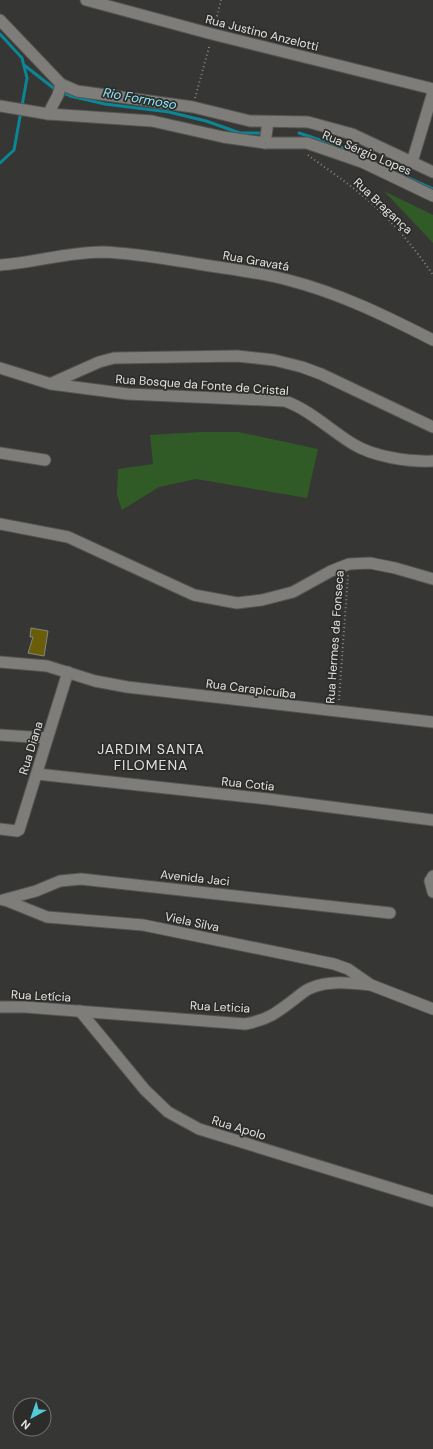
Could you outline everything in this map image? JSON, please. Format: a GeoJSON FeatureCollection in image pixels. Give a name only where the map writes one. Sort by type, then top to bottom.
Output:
{"type":"FeatureCollection","features":[{"type":"Feature","properties":{"kind":"street","name":"Rua Justino Anzelotti"},"geometry":{"type":"LineString","coordinates":[[86,0],[212,34],[433,89]]}},
{"type":"Feature","properties":{"kind":"street"},"geometry":{"type":"LineString","coordinates":[[0,20],[60,86],[86,93],[193,106],[242,120],[268,124],[308,122],[326,126],[352,134],[433,172]]}},
{"type":"Feature","properties":{"kind":"street"},"geometry":{"type":"LineString","coordinates":[[50,111],[60,86]]}},
{"type":"Feature","properties":{"kind":"street"},"geometry":{"type":"LineString","coordinates":[[412,162],[433,92]]}},
{"type":"Feature","properties":{"kind":"street","name":"Rua Sérgio Lopes"},"geometry":{"type":"LineString","coordinates":[[4,107],[28,111],[50,111],[152,121],[223,137],[293,144],[300,142],[316,145],[362,162],[433,196]]}},
{"type":"Feature","properties":{"kind":"street"},"geometry":{"type":"LineString","coordinates":[[265,141],[268,124]]}},
{"type":"Feature","properties":{"kind":"street","name":"Rua Gravatá"},"geometry":{"type":"LineString","coordinates":[[0,265],[16,264],[62,255],[102,252],[149,256],[287,279],[338,295],[392,319],[433,340]]}},
{"type":"Feature","properties":{"kind":"street"},"geometry":{"type":"LineString","coordinates":[[51,384],[99,362],[114,358],[237,356],[274,360],[302,367],[433,427]]}},
{"type":"Feature","properties":{"kind":"street","name":"Rua Bosque da Fonte de Cristal"},"geometry":{"type":"LineString","coordinates":[[0,368],[51,384],[128,394],[285,401],[297,406],[354,445],[387,457],[433,461]]}},
{"type":"Feature","properties":{"kind":"street"},"geometry":{"type":"LineString","coordinates":[[0,453],[44,460]]}},
{"type":"Feature","properties":{"kind":"street"},"geometry":{"type":"LineString","coordinates":[[0,524],[68,536],[194,595],[237,603],[262,600],[293,592],[331,571],[349,564],[377,564],[433,579]]}},
{"type":"Feature","properties":{"kind":"street","name":"Rua Carapicuíba"},"geometry":{"type":"LineString","coordinates":[[0,662],[48,666],[95,682],[127,687],[433,722]]}},
{"type":"Feature","properties":{"kind":"street","name":"Rua Diana"},"geometry":{"type":"LineString","coordinates":[[0,829],[18,831],[68,672]]}},
{"type":"Feature","properties":{"kind":"street"},"geometry":{"type":"LineString","coordinates":[[0,735],[47,738]]}},
{"type":"Feature","properties":{"kind":"street","name":"Rua Cotia"},"geometry":{"type":"LineString","coordinates":[[36,774],[268,799],[433,820]]}},
{"type":"Feature","properties":{"kind":"street"},"geometry":{"type":"LineString","coordinates":[[433,876],[430,881],[433,892]]}},
{"type":"Feature","properties":{"kind":"street","name":"Avenida Jaci"},"geometry":{"type":"LineString","coordinates":[[2,900],[36,891],[60,881],[81,878],[390,913]]}},
{"type":"Feature","properties":{"kind":"street","name":"Viela Silva"},"geometry":{"type":"LineString","coordinates":[[2,900],[47,917],[143,924],[334,964],[348,969],[371,985]]}},
{"type":"Feature","properties":{"kind":"street","name":"Rua Leticia"},"geometry":{"type":"LineString","coordinates":[[80,1011],[245,1024],[259,1022],[273,1016],[309,988],[325,984],[340,983],[371,985]]}},
{"type":"Feature","properties":{"kind":"street"},"geometry":{"type":"LineString","coordinates":[[371,985],[433,1009]]}},
{"type":"Feature","properties":{"kind":"street","name":"Rua Letícia"},"geometry":{"type":"LineString","coordinates":[[0,1007],[25,1007],[80,1011]]}},
{"type":"Feature","properties":{"kind":"street","name":"Rua Apolo"},"geometry":{"type":"LineString","coordinates":[[80,1011],[145,1090],[168,1112],[199,1129],[433,1200]]}},
{"type":"Feature","properties":{"kind":"path"},"geometry":{"type":"LineString","coordinates":[[193,106],[221,0]]}},
{"type":"Feature","properties":{"kind":"path","name":"Rua Bragança"},"geometry":{"type":"LineString","coordinates":[[293,144],[358,192],[397,228],[433,275]]}},
{"type":"Feature","properties":{"kind":"path","name":"Rua Hermes da Fonseca"},"geometry":{"type":"LineString","coordinates":[[338,712],[349,564]]}},
{"type":"Feature","properties":{"kind":"green space"},"geometry":{"type":"Polygon","coordinates":[[[384,191],[433,215],[433,243],[384,191]]]}},
{"type":"Feature","properties":{"kind":"green space"},"geometry":{"type":"Polygon","coordinates":[[[200,432],[239,432],[318,449],[307,498],[196,479],[159,487],[122,510],[117,495],[118,469],[153,464],[150,435],[200,432]]]}},
{"type":"Feature","properties":{"kind":"building"},"geometry":{"type":"Polygon","coordinates":[[[31,628],[48,631],[44,656],[28,653],[33,637],[30,637],[31,628]]]}},
{"type":"Feature","properties":{"kind":"waterway"},"geometry":{"type":"LineString","coordinates":[[0,34],[22,58],[27,78],[14,150],[0,163]]}},
{"type":"Feature","properties":{"kind":"waterway","name":"Rio Formoso"},"geometry":{"type":"LineString","coordinates":[[24,65],[56,90]]}},
{"type":"Feature","properties":{"kind":"waterway","name":"Rio Formoso"},"geometry":{"type":"LineString","coordinates":[[61,92],[70,96],[105,104],[169,112],[206,121],[240,133],[260,133]]}},
{"type":"Feature","properties":{"kind":"waterway","name":"Rio Formoso"},"geometry":{"type":"LineString","coordinates":[[299,133],[338,146],[359,155]]}},
{"type":"Feature","properties":{"kind":"waterway","name":"Rio Formoso"},"geometry":{"type":"LineString","coordinates":[[400,174],[433,189]]}},
{"type":"Feature","properties":{"kind":"district","name":"JARDIM SANTA FILOMENA"},"geometry":{"type":"Point","coordinates":[151,758]}}]}
